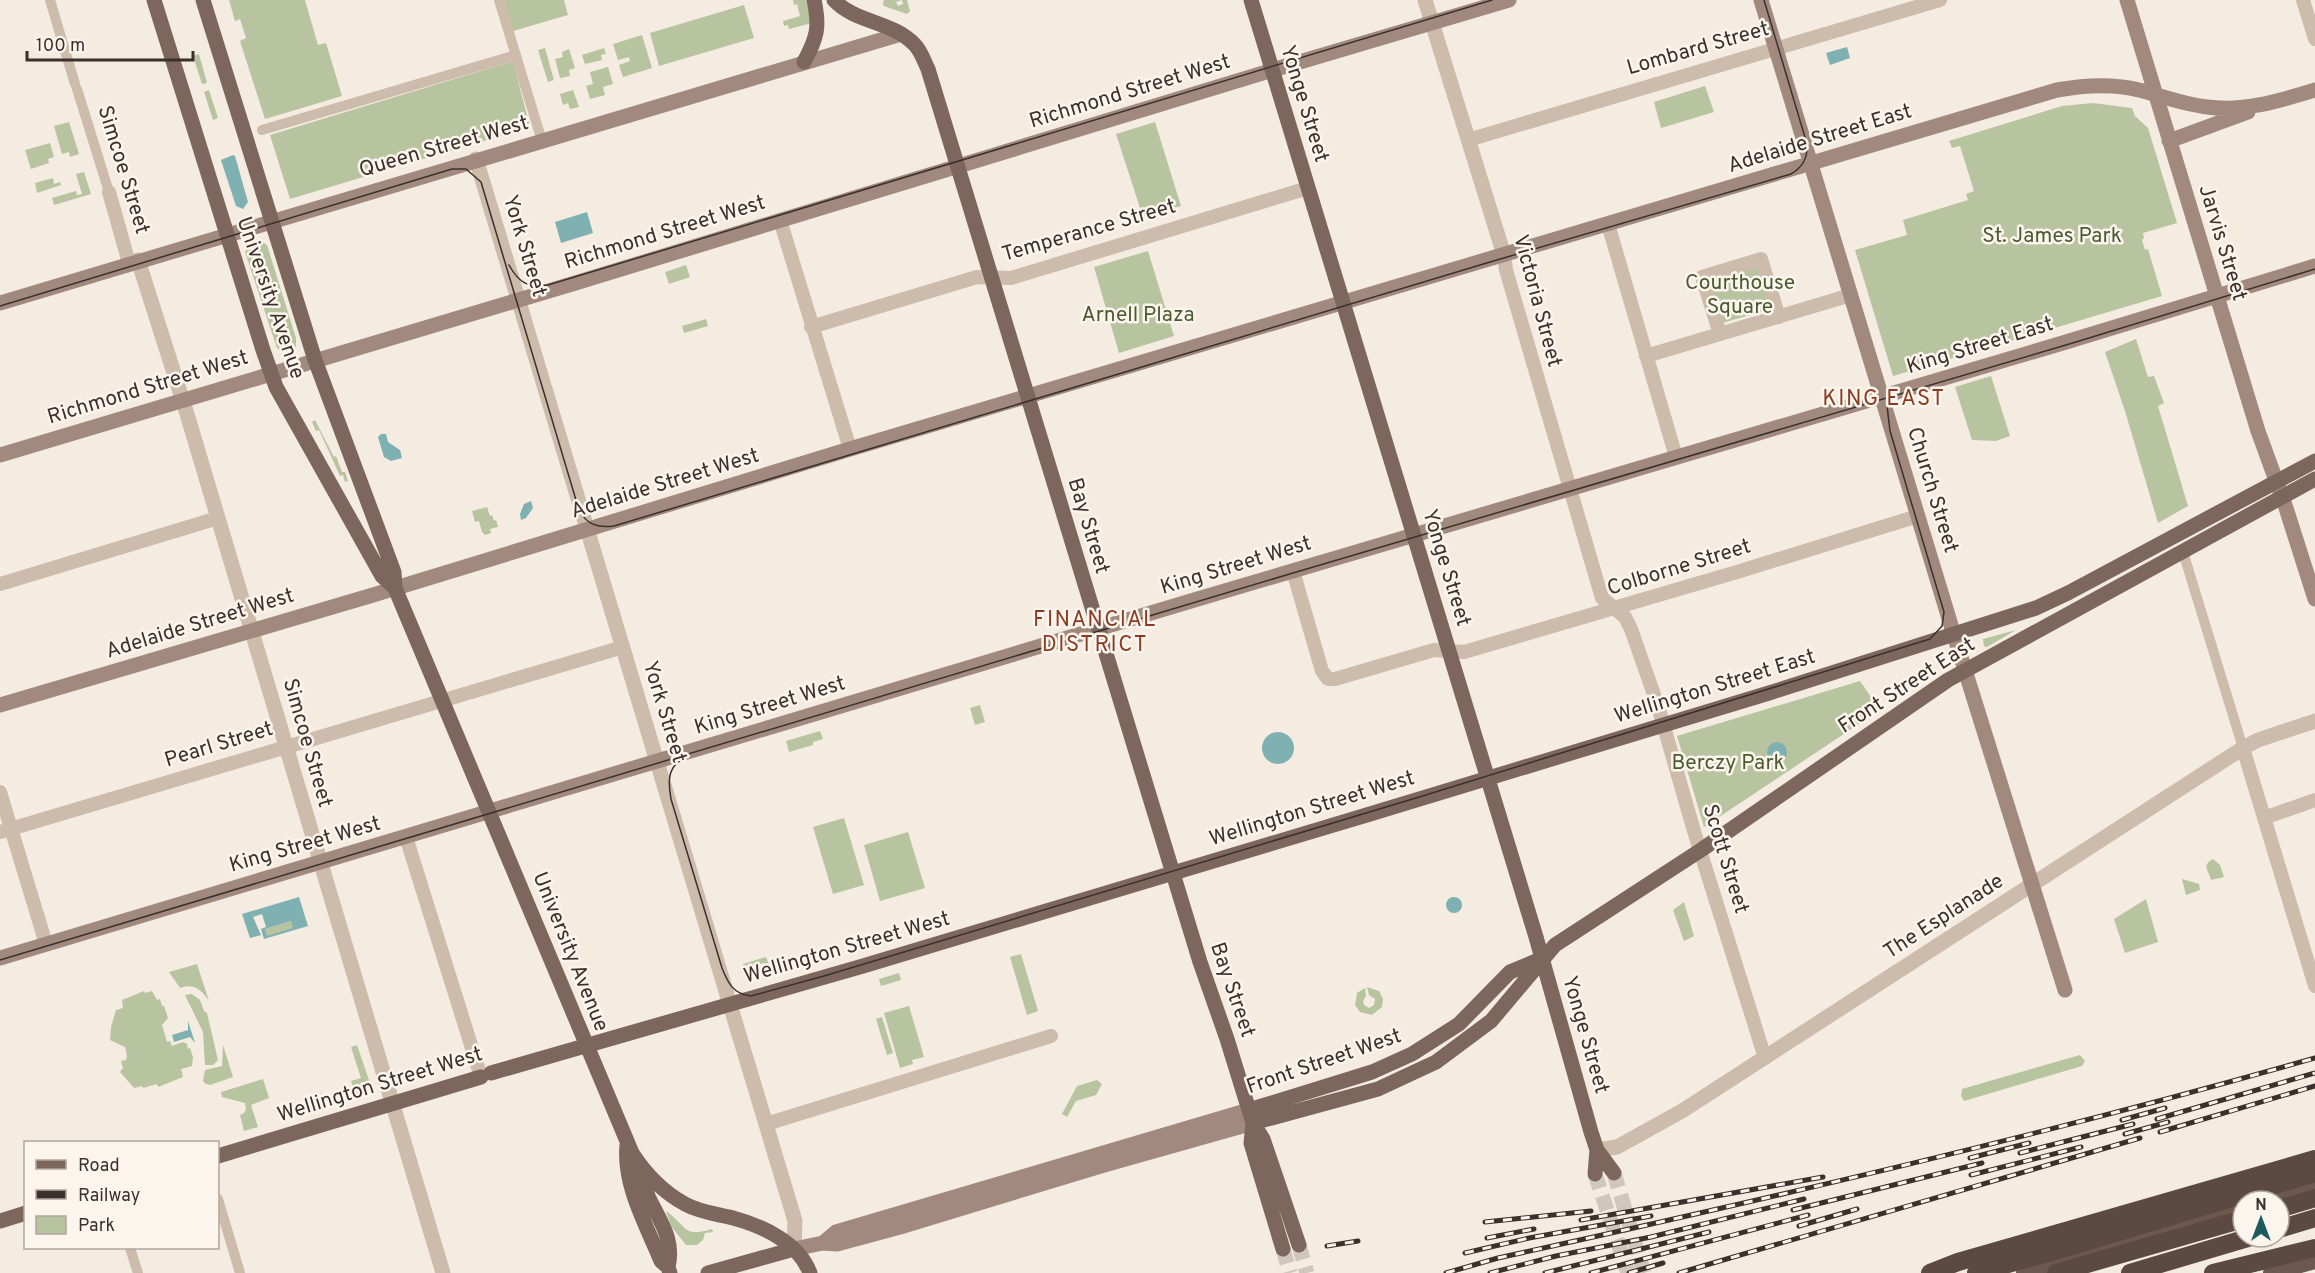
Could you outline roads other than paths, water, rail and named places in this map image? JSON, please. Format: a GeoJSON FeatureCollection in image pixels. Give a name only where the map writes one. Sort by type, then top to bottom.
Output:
{"type":"FeatureCollection","features":[{"type":"Feature","properties":{"kind":"highway"},"geometry":{"type":"LineString","coordinates":[[1930,1273],[1958,1262],[2315,1159]]}},
{"type":"Feature","properties":{"kind":"highway"},"geometry":{"type":"LineString","coordinates":[[1976,1273],[2315,1173]]}},
{"type":"Feature","properties":{"kind":"highway"},"geometry":{"type":"LineString","coordinates":[[2291,1194],[2315,1187]]}},
{"type":"Feature","properties":{"kind":"highway"},"geometry":{"type":"LineString","coordinates":[[2291,1205],[2315,1198]]}},
{"type":"Feature","properties":{"kind":"highway"},"geometry":{"type":"LineString","coordinates":[[2024,1273],[2231,1213]]}},
{"type":"Feature","properties":{"kind":"highway"},"geometry":{"type":"LineString","coordinates":[[2291,1225],[2315,1218]]}},
{"type":"Feature","properties":{"kind":"highway"},"geometry":{"type":"LineString","coordinates":[[1989,1273],[2033,1250],[2100,1221]]}},
{"type":"Feature","properties":{"kind":"highway"},"geometry":{"type":"LineString","coordinates":[[2056,1273],[2231,1222]]}},
{"type":"Feature","properties":{"kind":"highway"},"geometry":{"type":"LineString","coordinates":[[2130,1273],[2231,1243]]}},
{"type":"Feature","properties":{"kind":"highway"},"geometry":{"type":"LineString","coordinates":[[2213,1273],[2315,1248]]}},
{"type":"Feature","properties":{"kind":"highway"},"geometry":{"type":"LineString","coordinates":[[2271,1273],[2315,1262]]}},
{"type":"Feature","properties":{"kind":"main road","name":"University Avenue"},"geometry":{"type":"LineString","coordinates":[[154,0],[271,373],[308,447],[382,576],[394,588],[627,1142],[640,1165],[661,1187],[685,1204],[757,1225],[794,1250]]}},
{"type":"Feature","properties":{"kind":"main road","name":"University Avenue"},"geometry":{"type":"LineString","coordinates":[[203,0],[315,360],[394,572],[394,588]]}},
{"type":"Feature","properties":{"kind":"main road"},"geometry":{"type":"LineString","coordinates":[[804,62],[817,34],[814,0]]}},
{"type":"Feature","properties":{"kind":"main road","name":"Bay Street"},"geometry":{"type":"LineString","coordinates":[[834,0],[849,12],[901,34],[916,45],[928,69],[1173,873],[1251,1117],[1263,1140],[1299,1245]]}},
{"type":"Feature","properties":{"kind":"main road","name":"Yonge Street"},"geometry":{"type":"LineString","coordinates":[[1251,0],[1488,778],[1597,1150],[1614,1173]]}},
{"type":"Feature","properties":{"kind":"main road","name":"Richmond Street West"},"geometry":{"type":"LineString","coordinates":[[0,455],[1509,0]]}},
{"type":"Feature","properties":{"kind":"main road","name":"Church Street"},"geometry":{"type":"LineString","coordinates":[[1761,0],[2031,886],[2065,990]]}},
{"type":"Feature","properties":{"kind":"main road","name":"Jarvis Street"},"geometry":{"type":"LineString","coordinates":[[2127,0],[2258,431],[2315,598]]}},
{"type":"Feature","properties":{"kind":"main road","name":"Queen Street West"},"geometry":{"type":"LineString","coordinates":[[0,303],[134,261],[901,34]]}},
{"type":"Feature","properties":{"kind":"main road","name":"Adelaide Street East"},"geometry":{"type":"LineString","coordinates":[[1343,303],[2057,90],[2102,85],[2139,90],[2208,107],[2266,105],[2315,90]]}},
{"type":"Feature","properties":{"kind":"main road"},"geometry":{"type":"LineString","coordinates":[[2169,141],[2266,105]]}},
{"type":"Feature","properties":{"kind":"main road","name":"King Street East"},"geometry":{"type":"LineString","coordinates":[[1414,535],[2315,266]]}},
{"type":"Feature","properties":{"kind":"main road","name":"Adelaide Street West"},"geometry":{"type":"LineString","coordinates":[[0,705],[1343,303]]}},
{"type":"Feature","properties":{"kind":"main road","name":"Front Street East"},"geometry":{"type":"LineString","coordinates":[[1954,635],[2036,608],[2068,593],[2315,461]]}},
{"type":"Feature","properties":{"kind":"main road","name":"Front Street East"},"geometry":{"type":"LineString","coordinates":[[1541,959],[1555,945],[1701,850],[1965,670],[2315,479]]}},
{"type":"Feature","properties":{"kind":"main road","name":"King Street West"},"geometry":{"type":"LineString","coordinates":[[0,958],[1414,535]]}},
{"type":"Feature","properties":{"kind":"main road","name":"Wellington Street East"},"geometry":{"type":"LineString","coordinates":[[1488,778],[1954,635]]}},
{"type":"Feature","properties":{"kind":"main road","name":"Wellington Street West"},"geometry":{"type":"LineString","coordinates":[[219,1156],[1488,778]]}},
{"type":"Feature","properties":{"kind":"main road","name":"Front Street West"},"geometry":{"type":"LineString","coordinates":[[1251,1117],[1390,1065],[1429,1045],[1473,1012],[1510,972],[1541,959]]}},
{"type":"Feature","properties":{"kind":"main road","name":"Front Street West"},"geometry":{"type":"LineString","coordinates":[[708,1273],[823,1243],[836,1232],[899,1221],[1102,1159],[1251,1117],[1378,1089],[1436,1062],[1485,1026],[1527,979],[1541,959]]}},
{"type":"Feature","properties":{"kind":"main road"},"geometry":{"type":"LineString","coordinates":[[1473,1012],[1485,1026]]}},
{"type":"Feature","properties":{"kind":"main road"},"geometry":{"type":"LineString","coordinates":[[1372,1072],[1378,1089]]}},
{"type":"Feature","properties":{"kind":"main road","name":"Bay Street"},"geometry":{"type":"LineString","coordinates":[[1251,1117],[1251,1143],[1283,1248]]}},
{"type":"Feature","properties":{"kind":"main road"},"geometry":{"type":"LineString","coordinates":[[627,1142],[626,1163],[631,1188],[661,1261],[669,1270]]}},
{"type":"Feature","properties":{"kind":"main road","name":"Yonge Street"},"geometry":{"type":"LineString","coordinates":[[1595,1174],[1597,1150]]}},
{"type":"Feature","properties":{"kind":"main road"},"geometry":{"type":"LineString","coordinates":[[640,1165],[646,1189],[668,1238],[671,1249],[669,1270]]}},
{"type":"Feature","properties":{"kind":"main road"},"geometry":{"type":"LineString","coordinates":[[0,1221],[24,1214]]}},
{"type":"Feature","properties":{"kind":"main road"},"geometry":{"type":"LineString","coordinates":[[794,1250],[810,1273]]}},
{"type":"Feature","properties":{"kind":"street","name":"Simcoe Street"},"geometry":{"type":"LineString","coordinates":[[50,0],[109,192],[182,400],[443,1273]]}},
{"type":"Feature","properties":{"kind":"street"},"geometry":{"type":"LineString","coordinates":[[499,0],[542,141]]}},
{"type":"Feature","properties":{"kind":"street","name":"Victoria Street"},"geometry":{"type":"LineString","coordinates":[[1425,0],[1504,255],[1506,270],[1602,598],[1614,609]]}},
{"type":"Feature","properties":{"kind":"street","name":"Lombard Street"},"geometry":{"type":"LineString","coordinates":[[1468,140],[1940,0]]}},
{"type":"Feature","properties":{"kind":"street"},"geometry":{"type":"LineString","coordinates":[[2303,0],[2315,39]]}},
{"type":"Feature","properties":{"kind":"street"},"geometry":{"type":"LineString","coordinates":[[262,130],[516,55]]}},
{"type":"Feature","properties":{"kind":"street","name":"York Street"},"geometry":{"type":"LineString","coordinates":[[476,159],[795,1221],[794,1250]]}},
{"type":"Feature","properties":{"kind":"street","name":"Temperance Street"},"geometry":{"type":"LineString","coordinates":[[811,327],[976,277],[1007,279],[1308,188]]}},
{"type":"Feature","properties":{"kind":"street"},"geometry":{"type":"LineString","coordinates":[[780,220],[850,449]]}},
{"type":"Feature","properties":{"kind":"street"},"geometry":{"type":"LineString","coordinates":[[1608,224],[1676,457]]}},
{"type":"Feature","properties":{"kind":"street"},"geometry":{"type":"LineString","coordinates":[[1720,334],[1702,277],[1761,259],[1779,317]]}},
{"type":"Feature","properties":{"kind":"street"},"geometry":{"type":"LineString","coordinates":[[1646,356],[1851,295]]}},
{"type":"Feature","properties":{"kind":"street","name":"Colborne Street"},"geometry":{"type":"LineString","coordinates":[[1293,571],[1326,677],[1339,679],[1434,650],[1464,652],[1614,609],[1918,516]]}},
{"type":"Feature","properties":{"kind":"street"},"geometry":{"type":"LineString","coordinates":[[0,584],[218,518]]}},
{"type":"Feature","properties":{"kind":"street"},"geometry":{"type":"LineString","coordinates":[[2183,552],[2315,986]]}},
{"type":"Feature","properties":{"kind":"street","name":"Scott Street"},"geometry":{"type":"LineString","coordinates":[[1614,609],[1625,617],[1631,629],[1766,1058]]}},
{"type":"Feature","properties":{"kind":"street","name":"Pearl Street"},"geometry":{"type":"LineString","coordinates":[[6,831],[623,647]]}},
{"type":"Feature","properties":{"kind":"street","name":"The Esplanade"},"geometry":{"type":"LineString","coordinates":[[1597,1150],[1617,1147],[1682,1111],[2243,748],[2258,740],[2315,721]]}},
{"type":"Feature","properties":{"kind":"street"},"geometry":{"type":"LineString","coordinates":[[0,792],[6,831],[46,944]]}},
{"type":"Feature","properties":{"kind":"street"},"geometry":{"type":"LineString","coordinates":[[2264,818],[2315,800]]}},
{"type":"Feature","properties":{"kind":"street"},"geometry":{"type":"LineString","coordinates":[[406,837],[442,953],[486,1075]]}},
{"type":"Feature","properties":{"kind":"street"},"geometry":{"type":"LineString","coordinates":[[766,1124],[1051,1036]]}},
{"type":"Feature","properties":{"kind":"street"},"geometry":{"type":"LineString","coordinates":[[219,1202],[240,1273]]}},
{"type":"Feature","properties":{"kind":"street"},"geometry":{"type":"LineString","coordinates":[[130,1249],[138,1273]]}},
{"type":"Feature","properties":{"kind":"water"},"geometry":{"type":"Polygon","coordinates":[[[1847,47],[1850,58],[1830,65],[1826,53],[1847,47]]]}},
{"type":"Feature","properties":{"kind":"water"},"geometry":{"type":"Polygon","coordinates":[[[233,155],[248,202],[243,209],[236,206],[221,160],[233,155]]]}},
{"type":"Feature","properties":{"kind":"water"},"geometry":{"type":"Polygon","coordinates":[[[587,212],[593,233],[561,243],[555,222],[587,212]]]}},
{"type":"Feature","properties":{"kind":"water"},"geometry":{"type":"Polygon","coordinates":[[[386,434],[388,442],[400,450],[402,458],[391,461],[384,457],[378,437],[386,434]]]}},
{"type":"Feature","properties":{"kind":"water"},"geometry":{"type":"Polygon","coordinates":[[[531,501],[533,508],[526,518],[521,520],[520,514],[524,504],[531,501]]]}},
{"type":"Feature","properties":{"kind":"water"},"geometry":{"type":"Polygon","coordinates":[[[1278,732],[1289,737],[1294,748],[1289,759],[1278,764],[1267,759],[1262,748],[1267,737],[1278,732]]]}},
{"type":"Feature","properties":{"kind":"water"},"geometry":{"type":"Polygon","coordinates":[[[1777,742],[1784,745],[1787,752],[1784,759],[1777,762],[1770,759],[1767,752],[1770,745],[1777,742]]]}},
{"type":"Feature","properties":{"kind":"water"},"geometry":{"type":"Polygon","coordinates":[[[299,897],[308,926],[264,939],[261,929],[266,927],[262,914],[253,917],[261,935],[250,938],[242,914],[299,897]],[[291,921],[265,929],[267,936],[293,928],[291,921]]]}},
{"type":"Feature","properties":{"kind":"water"},"geometry":{"type":"Polygon","coordinates":[[[1454,897],[1460,899],[1462,905],[1460,911],[1454,913],[1448,911],[1446,905],[1448,899],[1454,897]]]}},
{"type":"Feature","properties":{"kind":"water"},"geometry":{"type":"Polygon","coordinates":[[[188,1021],[195,1043],[190,1037],[174,1042],[172,1035],[188,1030],[188,1021]]]}},
{"type":"Feature","properties":{"kind":"tunnel"},"geometry":{"type":"LineString","coordinates":[[1614,1173],[1644,1273]]}},
{"type":"Feature","properties":{"kind":"tunnel"},"geometry":{"type":"LineString","coordinates":[[1595,1174],[1628,1273]]}},
{"type":"Feature","properties":{"kind":"tunnel"},"geometry":{"type":"LineString","coordinates":[[1299,1245],[1307,1273]]}},
{"type":"Feature","properties":{"kind":"tunnel"},"geometry":{"type":"LineString","coordinates":[[1283,1249],[1290,1273]]}},
{"type":"Feature","properties":{"kind":"tram line"},"geometry":{"type":"LineString","coordinates":[[509,265],[516,276],[525,283],[535,286],[548,285],[1492,0]]}},
{"type":"Feature","properties":{"kind":"tram line"},"geometry":{"type":"LineString","coordinates":[[0,306],[452,169],[466,169],[481,182],[579,510],[589,522],[614,526],[1490,262],[1791,174],[1804,162],[1807,144],[1764,0]]}},
{"type":"Feature","properties":{"kind":"tram line"},"geometry":{"type":"LineString","coordinates":[[0,960],[2315,269]]}},
{"type":"Feature","properties":{"kind":"tram line"},"geometry":{"type":"LineString","coordinates":[[684,758],[674,766],[670,776],[671,799],[722,968],[735,990],[751,996],[1416,798],[1930,639],[1942,626],[1944,612],[1890,431],[1887,406],[1894,394]]}},
{"type":"Feature","properties":{"kind":"railway"},"geometry":{"type":"LineString","coordinates":[[1446,1273],[1498,1258],[1806,1189],[2010,1139],[2315,1058]]}},
{"type":"Feature","properties":{"kind":"railway"},"geometry":{"type":"LineString","coordinates":[[2157,1119],[2315,1073]]}},
{"type":"Feature","properties":{"kind":"railway"},"geometry":{"type":"LineString","coordinates":[[2160,1132],[2315,1086]]}},
{"type":"Feature","properties":{"kind":"railway"},"geometry":{"type":"LineString","coordinates":[[2122,1120],[2165,1108]]}},
{"type":"Feature","properties":{"kind":"railway"},"geometry":{"type":"LineString","coordinates":[[2125,1134],[2168,1122]]}},
{"type":"Feature","properties":{"kind":"railway"},"geometry":{"type":"LineString","coordinates":[[2020,1153],[2133,1124]]}},
{"type":"Feature","properties":{"kind":"railway"},"geometry":{"type":"LineString","coordinates":[[1679,1273],[2140,1138]]}},
{"type":"Feature","properties":{"kind":"railway"},"geometry":{"type":"LineString","coordinates":[[1970,1158],[2029,1143]]}},
{"type":"Feature","properties":{"kind":"railway"},"geometry":{"type":"LineString","coordinates":[[1971,1175],[2081,1147]]}},
{"type":"Feature","properties":{"kind":"railway"},"geometry":{"type":"LineString","coordinates":[[1793,1210],[1982,1163]]}},
{"type":"Feature","properties":{"kind":"railway"},"geometry":{"type":"LineString","coordinates":[[1581,1220],[1823,1177]]}},
{"type":"Feature","properties":{"kind":"railway"},"geometry":{"type":"LineString","coordinates":[[1490,1273],[1556,1256],[1651,1237],[1804,1199]]}},
{"type":"Feature","properties":{"kind":"railway"},"geometry":{"type":"LineString","coordinates":[[1799,1226],[1857,1209]]}},
{"type":"Feature","properties":{"kind":"railway"},"geometry":{"type":"LineString","coordinates":[[1485,1222],[1591,1211]]}},
{"type":"Feature","properties":{"kind":"railway"},"geometry":{"type":"LineString","coordinates":[[1591,1273],[1808,1215]]}},
{"type":"Feature","properties":{"kind":"railway"},"geometry":{"type":"LineString","coordinates":[[1465,1253],[1529,1238],[1651,1216]]}},
{"type":"Feature","properties":{"kind":"railway"},"geometry":{"type":"LineString","coordinates":[[1487,1238],[1534,1229]]}},
{"type":"Feature","properties":{"kind":"railway"},"geometry":{"type":"LineString","coordinates":[[1545,1273],[1709,1232]]}},
{"type":"Feature","properties":{"kind":"railway"},"geometry":{"type":"LineString","coordinates":[[1327,1246],[1358,1241]]}},
{"type":"Feature","properties":{"kind":"railway"},"geometry":{"type":"LineString","coordinates":[[1629,1273],[1663,1263]]}},
{"type":"Feature","properties":{"kind":"district","name":"KING EAST"},"geometry":{"type":"Point","coordinates":[1884,399]}},
{"type":"Feature","properties":{"kind":"district","name":"FINANCIAL DISTRICT"},"geometry":{"type":"Point","coordinates":[1095,632]}},
{"type":"Feature","properties":{"kind":"park label","name":"St. James Park"},"geometry":{"type":"Point","coordinates":[2052,236]}},
{"type":"Feature","properties":{"kind":"park label","name":"Courthouse Square"},"geometry":{"type":"Point","coordinates":[1740,295]}},
{"type":"Feature","properties":{"kind":"park label","name":"Arnell Plaza"},"geometry":{"type":"Point","coordinates":[1138,315]}},
{"type":"Feature","properties":{"kind":"park label","name":"Berczy Park"},"geometry":{"type":"Point","coordinates":[1728,763]}}]}
